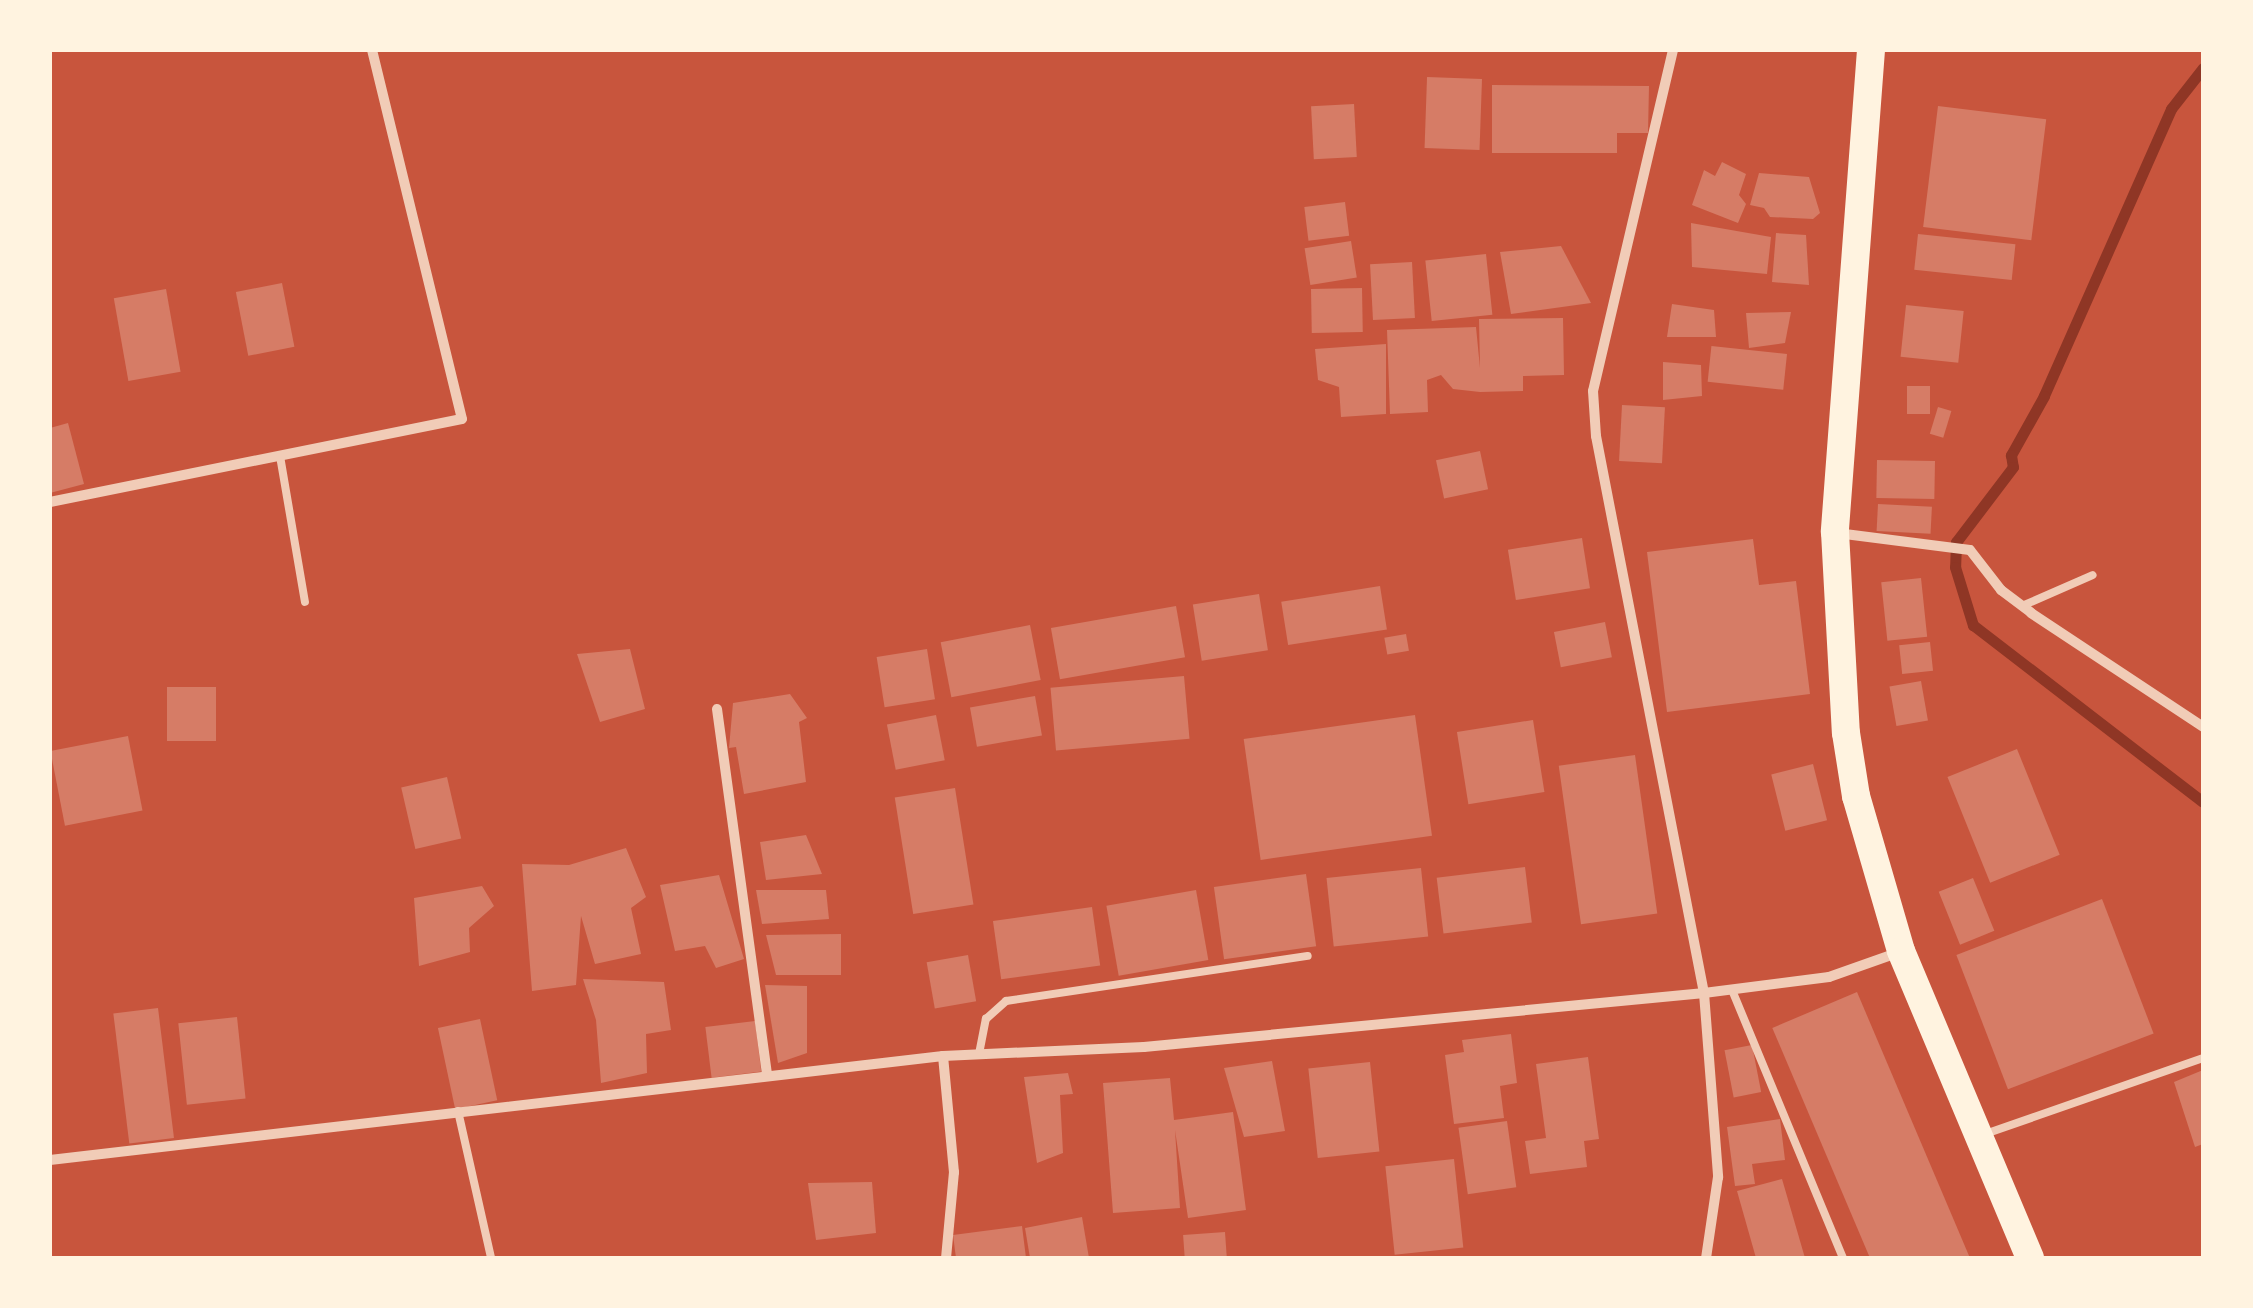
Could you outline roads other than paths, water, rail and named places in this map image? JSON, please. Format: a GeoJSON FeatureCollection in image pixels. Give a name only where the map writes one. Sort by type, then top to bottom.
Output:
{"type":"FeatureCollection","features":[{"type":"Feature","properties":{"kind":"highway"},"geometry":{"type":"LineString","coordinates":[[1871,50],[1835,532],[1846,733],[1856,796],[1901,952],[2030,1258]]}},
{"type":"Feature","properties":{"kind":"street"},"geometry":{"type":"LineString","coordinates":[[50,502],[462,419],[372,50]]}},
{"type":"Feature","properties":{"kind":"street"},"geometry":{"type":"LineString","coordinates":[[1673,50],[1594,391],[1596,436],[1704,993],[1718,1177],[1706,1258]]}},
{"type":"Feature","properties":{"kind":"street"},"geometry":{"type":"LineString","coordinates":[[1835,532],[1970,550],[2022,606],[2203,727]]}},
{"type":"Feature","properties":{"kind":"street"},"geometry":{"type":"LineString","coordinates":[[717,708],[768,1076]]}},
{"type":"Feature","properties":{"kind":"street"},"geometry":{"type":"LineString","coordinates":[[50,1160],[943,1056],[1144,1047],[1732,990],[1829,977],[1901,952]]}},
{"type":"Feature","properties":{"kind":"street"},"geometry":{"type":"LineString","coordinates":[[943,1056],[954,1172],[946,1258]]}},
{"type":"Feature","properties":{"kind":"lane"},"geometry":{"type":"LineString","coordinates":[[280,456],[305,602]]}},
{"type":"Feature","properties":{"kind":"lane"},"geometry":{"type":"LineString","coordinates":[[2022,606],[2093,575]]}},
{"type":"Feature","properties":{"kind":"lane"},"geometry":{"type":"LineString","coordinates":[[979,1054],[986,1019],[1006,1001],[1308,956]]}},
{"type":"Feature","properties":{"kind":"lane"},"geometry":{"type":"LineString","coordinates":[[1732,990],[1843,1258]]}},
{"type":"Feature","properties":{"kind":"lane"},"geometry":{"type":"LineString","coordinates":[[1981,1135],[2203,1058]]}},
{"type":"Feature","properties":{"kind":"lane"},"geometry":{"type":"LineString","coordinates":[[458,1111],[491,1258]]}},
{"type":"Feature","properties":{"kind":"waterway"},"geometry":{"type":"LineString","coordinates":[[2203,68],[2171,109],[2044,396],[2011,455],[2013,467],[1956,542],[1955,567],[1973,625],[2203,802]]}}]}
